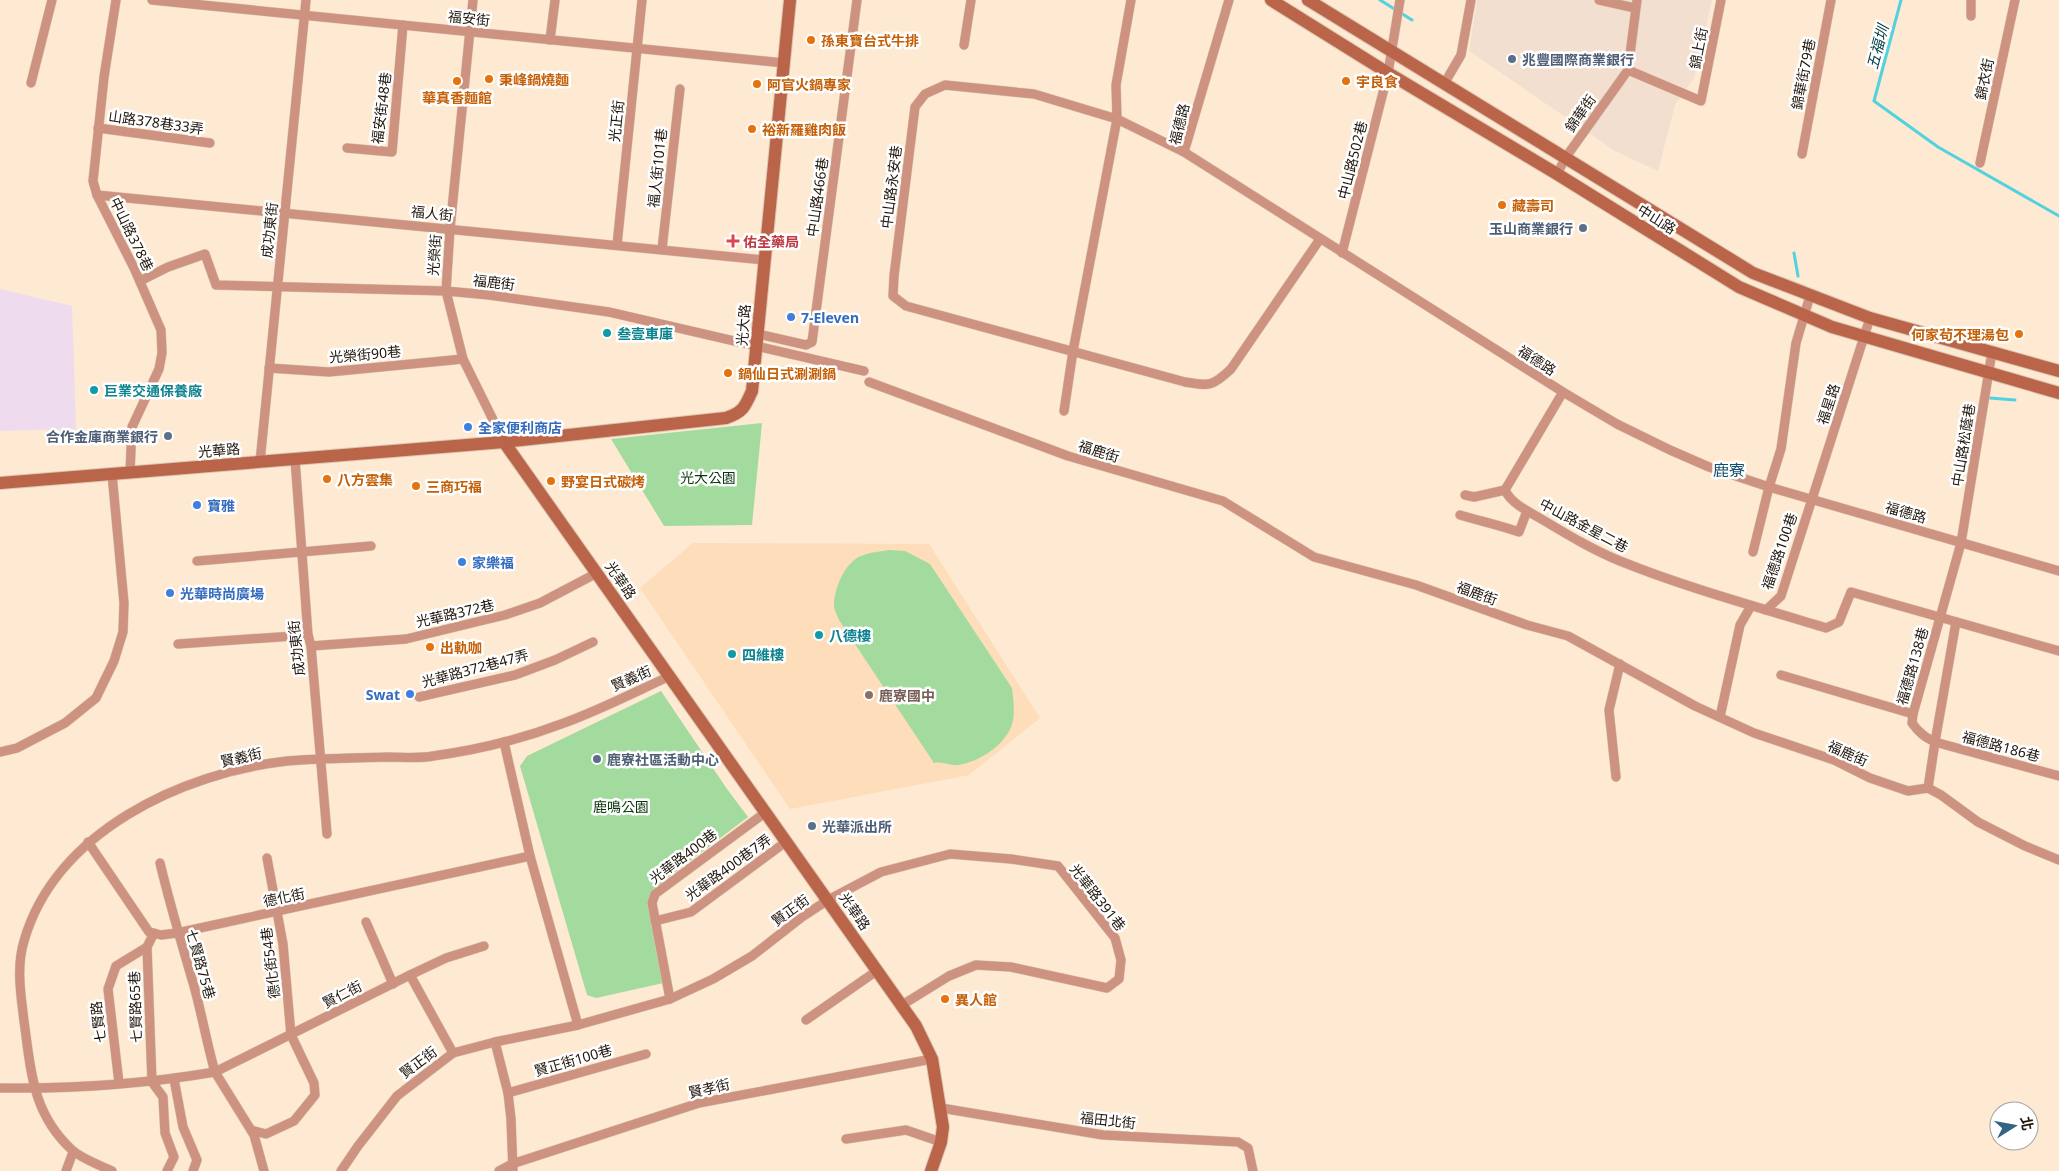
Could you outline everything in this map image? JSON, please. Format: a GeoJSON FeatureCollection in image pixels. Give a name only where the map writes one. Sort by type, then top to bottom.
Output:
{"type":"FeatureCollection","features":[{"type":"Feature","properties":{"kind":"street"},"geometry":{"type":"LineString","coordinates":[[32,83],[52,0]]}},
{"type":"Feature","properties":{"kind":"street","name":"中山路378巷"},"geometry":{"type":"LineString","coordinates":[[116,0],[104,77],[93,181],[97,195],[140,281],[161,330],[162,353],[159,369],[132,427],[130,472]]}},
{"type":"Feature","properties":{"kind":"street","name":"福安街"},"geometry":{"type":"LineString","coordinates":[[152,0],[784,63]]}},
{"type":"Feature","properties":{"kind":"street","name":"成功東街"},"geometry":{"type":"LineString","coordinates":[[260,462],[306,0]]}},
{"type":"Feature","properties":{"kind":"street","name":"光榮街"},"geometry":{"type":"LineString","coordinates":[[473,0],[450,229],[446,291],[463,359],[504,442]]}},
{"type":"Feature","properties":{"kind":"street"},"geometry":{"type":"LineString","coordinates":[[550,40],[555,0]]}},
{"type":"Feature","properties":{"kind":"street","name":"光正街"},"geometry":{"type":"LineString","coordinates":[[617,245],[642,0]]}},
{"type":"Feature","properties":{"kind":"street","name":"光大路"},"geometry":{"type":"LineString","coordinates":[[504,442],[726,418],[738,414],[746,404],[752,391],[790,0]]}},
{"type":"Feature","properties":{"kind":"street","name":"中山路466巷"},"geometry":{"type":"LineString","coordinates":[[758,334],[806,345],[812,342],[857,0]]}},
{"type":"Feature","properties":{"kind":"street"},"geometry":{"type":"LineString","coordinates":[[964,45],[971,0]]}},
{"type":"Feature","properties":{"kind":"street"},"geometry":{"type":"LineString","coordinates":[[1064,411],[1073,351],[1117,118],[1116,85],[1131,0]]}},
{"type":"Feature","properties":{"kind":"street","name":"福德路"},"geometry":{"type":"LineString","coordinates":[[1229,0],[1184,152],[1563,392],[1617,424],[1670,450],[1769,487],[2059,571]]}},
{"type":"Feature","properties":{"kind":"street","name":"中山路"},"geometry":{"type":"LineString","coordinates":[[1271,0],[1739,288],[1832,327],[2059,393]]}},
{"type":"Feature","properties":{"kind":"street","name":"中山路"},"geometry":{"type":"LineString","coordinates":[[1308,0],[1753,273],[1870,318],[2059,372]]}},
{"type":"Feature","properties":{"kind":"street","name":"中山路502巷"},"geometry":{"type":"LineString","coordinates":[[1342,253],[1388,73],[1399,0]]}},
{"type":"Feature","properties":{"kind":"street"},"geometry":{"type":"LineString","coordinates":[[1444,84],[1462,56],[1471,0]]}},
{"type":"Feature","properties":{"kind":"street","name":"錦華街"},"geometry":{"type":"LineString","coordinates":[[1556,174],[1628,70],[1636,4],[1598,0]]}},
{"type":"Feature","properties":{"kind":"street","name":"錦上街"},"geometry":{"type":"LineString","coordinates":[[1628,70],[1701,101],[1721,0]]}},
{"type":"Feature","properties":{"kind":"street","name":"錦華街79巷"},"geometry":{"type":"LineString","coordinates":[[1802,154],[1831,0]]}},
{"type":"Feature","properties":{"kind":"street"},"geometry":{"type":"LineString","coordinates":[[1971,16],[1972,0]]}},
{"type":"Feature","properties":{"kind":"street","name":"錦衣街"},"geometry":{"type":"LineString","coordinates":[[1980,163],[2014,0]]}},
{"type":"Feature","properties":{"kind":"street","name":"福安街48巷"},"geometry":{"type":"LineString","coordinates":[[347,148],[392,152],[403,25]]}},
{"type":"Feature","properties":{"kind":"street","name":"中山路永安巷"},"geometry":{"type":"LineString","coordinates":[[1117,118],[1034,94],[945,85],[925,94],[915,107],[895,266],[894,296],[906,306],[1185,382],[1207,386],[1220,380],[1231,369],[1320,239]]}},
{"type":"Feature","properties":{"kind":"street","name":"福人街101巷"},"geometry":{"type":"LineString","coordinates":[[662,250],[680,90]]}},
{"type":"Feature","properties":{"kind":"street"},"geometry":{"type":"LineString","coordinates":[[1117,118],[1184,152]]}},
{"type":"Feature","properties":{"kind":"street","name":"山路378巷33弄"},"geometry":{"type":"LineString","coordinates":[[98,128],[210,144]]}},
{"type":"Feature","properties":{"kind":"street","name":"福人街"},"geometry":{"type":"LineString","coordinates":[[97,195],[765,260]]}},
{"type":"Feature","properties":{"kind":"street","name":"福鹿街"},"geometry":{"type":"LineString","coordinates":[[140,281],[168,267],[205,254],[216,285],[446,291],[489,295],[609,312],[864,371]]}},
{"type":"Feature","properties":{"kind":"street"},"geometry":{"type":"LineString","coordinates":[[1753,552],[1769,487],[1781,449],[1796,343],[1810,296]]}},
{"type":"Feature","properties":{"kind":"street","name":"福星路"},"geometry":{"type":"LineString","coordinates":[[1811,499],[1870,318]]}},
{"type":"Feature","properties":{"kind":"street","name":"中山路松蔭巷"},"geometry":{"type":"LineString","coordinates":[[1961,543],[1992,352]]}},
{"type":"Feature","properties":{"kind":"street","name":"光榮街90巷"},"geometry":{"type":"LineString","coordinates":[[269,368],[329,372],[463,359]]}},
{"type":"Feature","properties":{"kind":"street","name":"福鹿街"},"geometry":{"type":"LineString","coordinates":[[869,382],[1068,456],[1223,500],[1314,558],[1416,585],[1527,626],[1568,636],[1695,706],[1754,733],[1834,760],[1870,778],[1908,791],[1928,788]]}},
{"type":"Feature","properties":{"kind":"street"},"geometry":{"type":"LineString","coordinates":[[1465,495],[1474,497],[1493,491],[1505,490],[1563,392]]}},
{"type":"Feature","properties":{"kind":"street","name":"光華路"},"geometry":{"type":"LineString","coordinates":[[0,483],[504,442],[878,970],[925,1041],[932,1059],[943,1127],[941,1142],[931,1171]]}},
{"type":"Feature","properties":{"kind":"street","name":"成功東街"},"geometry":{"type":"LineString","coordinates":[[296,459],[308,635],[311,646],[327,834]]}},
{"type":"Feature","properties":{"kind":"street"},"geometry":{"type":"LineString","coordinates":[[0,752],[17,748],[65,723],[96,698],[114,661],[123,632],[124,603],[112,474]]}},
{"type":"Feature","properties":{"kind":"street","name":"中山路金星二巷"},"geometry":{"type":"LineString","coordinates":[[1505,490],[1508,497],[1527,511],[1576,540],[1620,561],[1751,606],[1826,628],[1839,622],[1851,592],[1940,618]]}},
{"type":"Feature","properties":{"kind":"street","name":"福德路100巷"},"geometry":{"type":"LineString","coordinates":[[1766,610],[1781,596],[1811,499]]}},
{"type":"Feature","properties":{"kind":"street"},"geometry":{"type":"LineString","coordinates":[[1460,515],[1519,532],[1527,511]]}},
{"type":"Feature","properties":{"kind":"street","name":"福德路138巷"},"geometry":{"type":"LineString","coordinates":[[1935,742],[1922,736],[1912,724],[1913,714],[1961,543]]}},
{"type":"Feature","properties":{"kind":"street"},"geometry":{"type":"LineString","coordinates":[[197,561],[371,546]]}},
{"type":"Feature","properties":{"kind":"street","name":"光華路372巷"},"geometry":{"type":"LineString","coordinates":[[311,646],[406,639],[505,616],[540,602],[597,573]]}},
{"type":"Feature","properties":{"kind":"street"},"geometry":{"type":"LineString","coordinates":[[1720,717],[1740,625],[1751,606]]}},
{"type":"Feature","properties":{"kind":"street"},"geometry":{"type":"LineString","coordinates":[[1940,618],[2059,651]]}},
{"type":"Feature","properties":{"kind":"street"},"geometry":{"type":"LineString","coordinates":[[1956,622],[1928,788],[1942,795],[1978,822],[2025,846],[2059,860]]}},
{"type":"Feature","properties":{"kind":"street"},"geometry":{"type":"LineString","coordinates":[[178,644],[308,635]]}},
{"type":"Feature","properties":{"kind":"street","name":"光華路372巷47弄"},"geometry":{"type":"LineString","coordinates":[[419,697],[515,675],[555,660],[593,642]]}},
{"type":"Feature","properties":{"kind":"street"},"geometry":{"type":"LineString","coordinates":[[1616,778],[1609,710],[1620,664]]}},
{"type":"Feature","properties":{"kind":"street"},"geometry":{"type":"LineString","coordinates":[[1781,675],[1913,714]]}},
{"type":"Feature","properties":{"kind":"street","name":"賢義街"},"geometry":{"type":"LineString","coordinates":[[73,1152],[54,1129],[33,1089],[21,998],[20,962],[24,941],[48,888],[65,866],[88,842],[151,800],[190,784],[251,767],[320,758],[430,757],[504,742],[532,735],[567,722],[670,676]]}},
{"type":"Feature","properties":{"kind":"street"},"geometry":{"type":"LineString","coordinates":[[504,742],[530,856],[578,1025]]}},
{"type":"Feature","properties":{"kind":"street","name":"福德路186巷"},"geometry":{"type":"LineString","coordinates":[[1935,742],[2059,776]]}},
{"type":"Feature","properties":{"kind":"street","name":"光華路400巷"},"geometry":{"type":"LineString","coordinates":[[670,999],[652,903],[655,894],[766,812]]}},
{"type":"Feature","properties":{"kind":"street","name":"光華路400巷7弄"},"geometry":{"type":"LineString","coordinates":[[655,921],[691,912],[787,841]]}},
{"type":"Feature","properties":{"kind":"street"},"geometry":{"type":"LineString","coordinates":[[88,842],[149,932],[154,933]]}},
{"type":"Feature","properties":{"kind":"street","name":"光華路391巷"},"geometry":{"type":"LineString","coordinates":[[828,900],[881,872],[950,854],[1011,859],[1058,866],[1115,938],[1121,960],[1119,979],[1107,988],[1011,967],[976,965],[949,976],[902,1005]]}},
{"type":"Feature","properties":{"kind":"street","name":"德化街"},"geometry":{"type":"LineString","coordinates":[[154,933],[161,935],[177,933],[530,856]]}},
{"type":"Feature","properties":{"kind":"street","name":"德化街54巷"},"geometry":{"type":"LineString","coordinates":[[267,858],[283,944],[291,1035]]}},
{"type":"Feature","properties":{"kind":"street","name":"七賢路75巷"},"geometry":{"type":"LineString","coordinates":[[160,864],[215,1072]]}},
{"type":"Feature","properties":{"kind":"street","name":"賢正街"},"geometry":{"type":"LineString","coordinates":[[341,1171],[397,1096],[453,1053],[495,1042],[578,1025],[670,999],[714,979],[752,956],[802,917],[828,900]]}},
{"type":"Feature","properties":{"kind":"street"},"geometry":{"type":"LineString","coordinates":[[366,922],[393,984]]}},
{"type":"Feature","properties":{"kind":"street","name":"七賢路65巷"},"geometry":{"type":"LineString","coordinates":[[152,1082],[147,947],[154,933]]}},
{"type":"Feature","properties":{"kind":"street","name":"賢仁街"},"geometry":{"type":"LineString","coordinates":[[215,1072],[446,958],[484,946]]}},
{"type":"Feature","properties":{"kind":"street","name":"七賢路"},"geometry":{"type":"LineString","coordinates":[[118,1083],[108,989],[116,966],[147,947]]}},
{"type":"Feature","properties":{"kind":"street"},"geometry":{"type":"LineString","coordinates":[[806,1020],[878,970]]}},
{"type":"Feature","properties":{"kind":"street"},"geometry":{"type":"LineString","coordinates":[[410,975],[453,1053]]}},
{"type":"Feature","properties":{"kind":"street"},"geometry":{"type":"LineString","coordinates":[[251,1130],[266,1134],[294,1121],[315,1095],[314,1083],[291,1035]]}},
{"type":"Feature","properties":{"kind":"street"},"geometry":{"type":"LineString","coordinates":[[495,1042],[508,1094],[513,1167]]}},
{"type":"Feature","properties":{"kind":"street","name":"賢正街100巷"},"geometry":{"type":"LineString","coordinates":[[508,1094],[646,1054]]}},
{"type":"Feature","properties":{"kind":"street","name":"賢孝街"},"geometry":{"type":"LineString","coordinates":[[499,1171],[699,1103],[932,1059]]}},
{"type":"Feature","properties":{"kind":"street"},"geometry":{"type":"LineString","coordinates":[[0,1088],[33,1089],[152,1082],[215,1072],[254,1135],[264,1171]]}},
{"type":"Feature","properties":{"kind":"street"},"geometry":{"type":"LineString","coordinates":[[174,1079],[183,1127],[197,1160],[192,1171]]}},
{"type":"Feature","properties":{"kind":"street"},"geometry":{"type":"LineString","coordinates":[[152,1082],[163,1097],[165,1133],[174,1157],[167,1171]]}},
{"type":"Feature","properties":{"kind":"street","name":"福田北街"},"geometry":{"type":"LineString","coordinates":[[941,1108],[1103,1135],[1238,1142],[1248,1148],[1253,1171]]}},
{"type":"Feature","properties":{"kind":"street"},"geometry":{"type":"LineString","coordinates":[[846,1139],[906,1130],[941,1142]]}},
{"type":"Feature","properties":{"kind":"street"},"geometry":{"type":"LineString","coordinates":[[66,1171],[73,1152],[112,1171]]}},
{"type":"Feature","properties":{"kind":"shaded area"},"geometry":{"type":"Polygon","coordinates":[[[1477,0],[1712,0],[1694,78],[1675,105],[1658,171],[1615,151],[1469,51],[1477,0]]]}},
{"type":"Feature","properties":{"kind":"shaded area","name":"巨業交通保養廠"},"geometry":{"type":"Polygon","coordinates":[[[0,289],[72,306],[76,429],[0,431],[0,289]]]}},
{"type":"Feature","properties":{"kind":"shaded area","name":"鹿寮國中"},"geometry":{"type":"Polygon","coordinates":[[[693,543],[929,544],[1040,718],[969,775],[790,809],[640,588],[693,543]]]}},
{"type":"Feature","properties":{"kind":"green space","name":"光大公園"},"geometry":{"type":"Polygon","coordinates":[[[762,423],[752,525],[664,526],[611,439],[762,423]]]}},
{"type":"Feature","properties":{"kind":"green space"},"geometry":{"type":"Polygon","coordinates":[[[888,550],[905,551],[930,564],[1012,688],[1013,720],[1006,736],[1000,744],[975,760],[958,765],[934,763],[839,620],[834,605],[838,584],[845,570],[855,559],[871,553],[888,550]]]}},
{"type":"Feature","properties":{"kind":"green space","name":"鹿鳴公園"},"geometry":{"type":"Polygon","coordinates":[[[661,691],[748,817],[666,879],[655,908],[668,982],[596,998],[587,995],[520,766],[527,756],[661,691]]]}},
{"type":"Feature","properties":{"kind":"waterway"},"geometry":{"type":"LineString","coordinates":[[1380,0],[1412,20]]}},
{"type":"Feature","properties":{"kind":"waterway","name":"五福圳"},"geometry":{"type":"LineString","coordinates":[[1901,0],[1874,101],[1938,147],[2059,216]]}},
{"type":"Feature","properties":{"kind":"waterway"},"geometry":{"type":"LineString","coordinates":[[1794,253],[1798,276]]}},
{"type":"Feature","properties":{"kind":"waterway"},"geometry":{"type":"LineString","coordinates":[[1990,398],[2015,400]]}},
{"type":"Feature","properties":{"kind":"place","name":"孫東寶台式牛排"},"geometry":{"type":"Point","coordinates":[811,40]}},
{"type":"Feature","properties":{"kind":"place","name":"兆豐國際商業銀行"},"geometry":{"type":"Point","coordinates":[1512,59]}},
{"type":"Feature","properties":{"kind":"place","name":"秉峰鍋燒麵"},"geometry":{"type":"Point","coordinates":[489,79]}},
{"type":"Feature","properties":{"kind":"place","name":"華真香麵館"},"geometry":{"type":"Point","coordinates":[457,81]}},
{"type":"Feature","properties":{"kind":"place","name":"宇良食"},"geometry":{"type":"Point","coordinates":[1346,81]}},
{"type":"Feature","properties":{"kind":"place","name":"阿官火鍋專家"},"geometry":{"type":"Point","coordinates":[757,84]}},
{"type":"Feature","properties":{"kind":"place","name":"裕新羅雞肉飯"},"geometry":{"type":"Point","coordinates":[752,129]}},
{"type":"Feature","properties":{"kind":"place","name":"藏壽司"},"geometry":{"type":"Point","coordinates":[1502,205]}},
{"type":"Feature","properties":{"kind":"place","name":"玉山商業銀行"},"geometry":{"type":"Point","coordinates":[1583,228]}},
{"type":"Feature","properties":{"kind":"place","name":"佑全藥局"},"geometry":{"type":"Point","coordinates":[733,241]}},
{"type":"Feature","properties":{"kind":"place","name":"7-Eleven"},"geometry":{"type":"Point","coordinates":[791,317]}},
{"type":"Feature","properties":{"kind":"place","name":"叁壹車庫"},"geometry":{"type":"Point","coordinates":[607,333]}},
{"type":"Feature","properties":{"kind":"place","name":"何家茍不理湯包"},"geometry":{"type":"Point","coordinates":[2019,334]}},
{"type":"Feature","properties":{"kind":"place","name":"鍋仙日式涮涮鍋"},"geometry":{"type":"Point","coordinates":[728,373]}},
{"type":"Feature","properties":{"kind":"place","name":"巨業交通保養廠"},"geometry":{"type":"Point","coordinates":[94,390]}},
{"type":"Feature","properties":{"kind":"place","name":"全家便利商店"},"geometry":{"type":"Point","coordinates":[468,427]}},
{"type":"Feature","properties":{"kind":"place","name":"合作金庫商業銀行"},"geometry":{"type":"Point","coordinates":[168,436]}},
{"type":"Feature","properties":{"kind":"place","name":"八方雲集"},"geometry":{"type":"Point","coordinates":[327,479]}},
{"type":"Feature","properties":{"kind":"place","name":"野宴日式碳烤"},"geometry":{"type":"Point","coordinates":[551,481]}},
{"type":"Feature","properties":{"kind":"place","name":"三商巧福"},"geometry":{"type":"Point","coordinates":[416,486]}},
{"type":"Feature","properties":{"kind":"place","name":"寶雅"},"geometry":{"type":"Point","coordinates":[197,505]}},
{"type":"Feature","properties":{"kind":"place","name":"家樂福"},"geometry":{"type":"Point","coordinates":[462,562]}},
{"type":"Feature","properties":{"kind":"place","name":"光華時尚廣場"},"geometry":{"type":"Point","coordinates":[170,593]}},
{"type":"Feature","properties":{"kind":"place","name":"八德樓"},"geometry":{"type":"Point","coordinates":[819,635]}},
{"type":"Feature","properties":{"kind":"place","name":"出軌咖"},"geometry":{"type":"Point","coordinates":[430,647]}},
{"type":"Feature","properties":{"kind":"place","name":"四維樓"},"geometry":{"type":"Point","coordinates":[732,654]}},
{"type":"Feature","properties":{"kind":"place","name":"Swat"},"geometry":{"type":"Point","coordinates":[410,694]}},
{"type":"Feature","properties":{"kind":"place","name":"鹿寮國中"},"geometry":{"type":"Point","coordinates":[869,695]}},
{"type":"Feature","properties":{"kind":"place","name":"鹿寮社區活動中心"},"geometry":{"type":"Point","coordinates":[597,759]}},
{"type":"Feature","properties":{"kind":"place","name":"光華派出所"},"geometry":{"type":"Point","coordinates":[812,826]}},
{"type":"Feature","properties":{"kind":"place","name":"異人館"},"geometry":{"type":"Point","coordinates":[945,999]}},
{"type":"Feature","properties":{"kind":"district","name":"鹿寮"},"geometry":{"type":"Point","coordinates":[1729,470]}}]}
